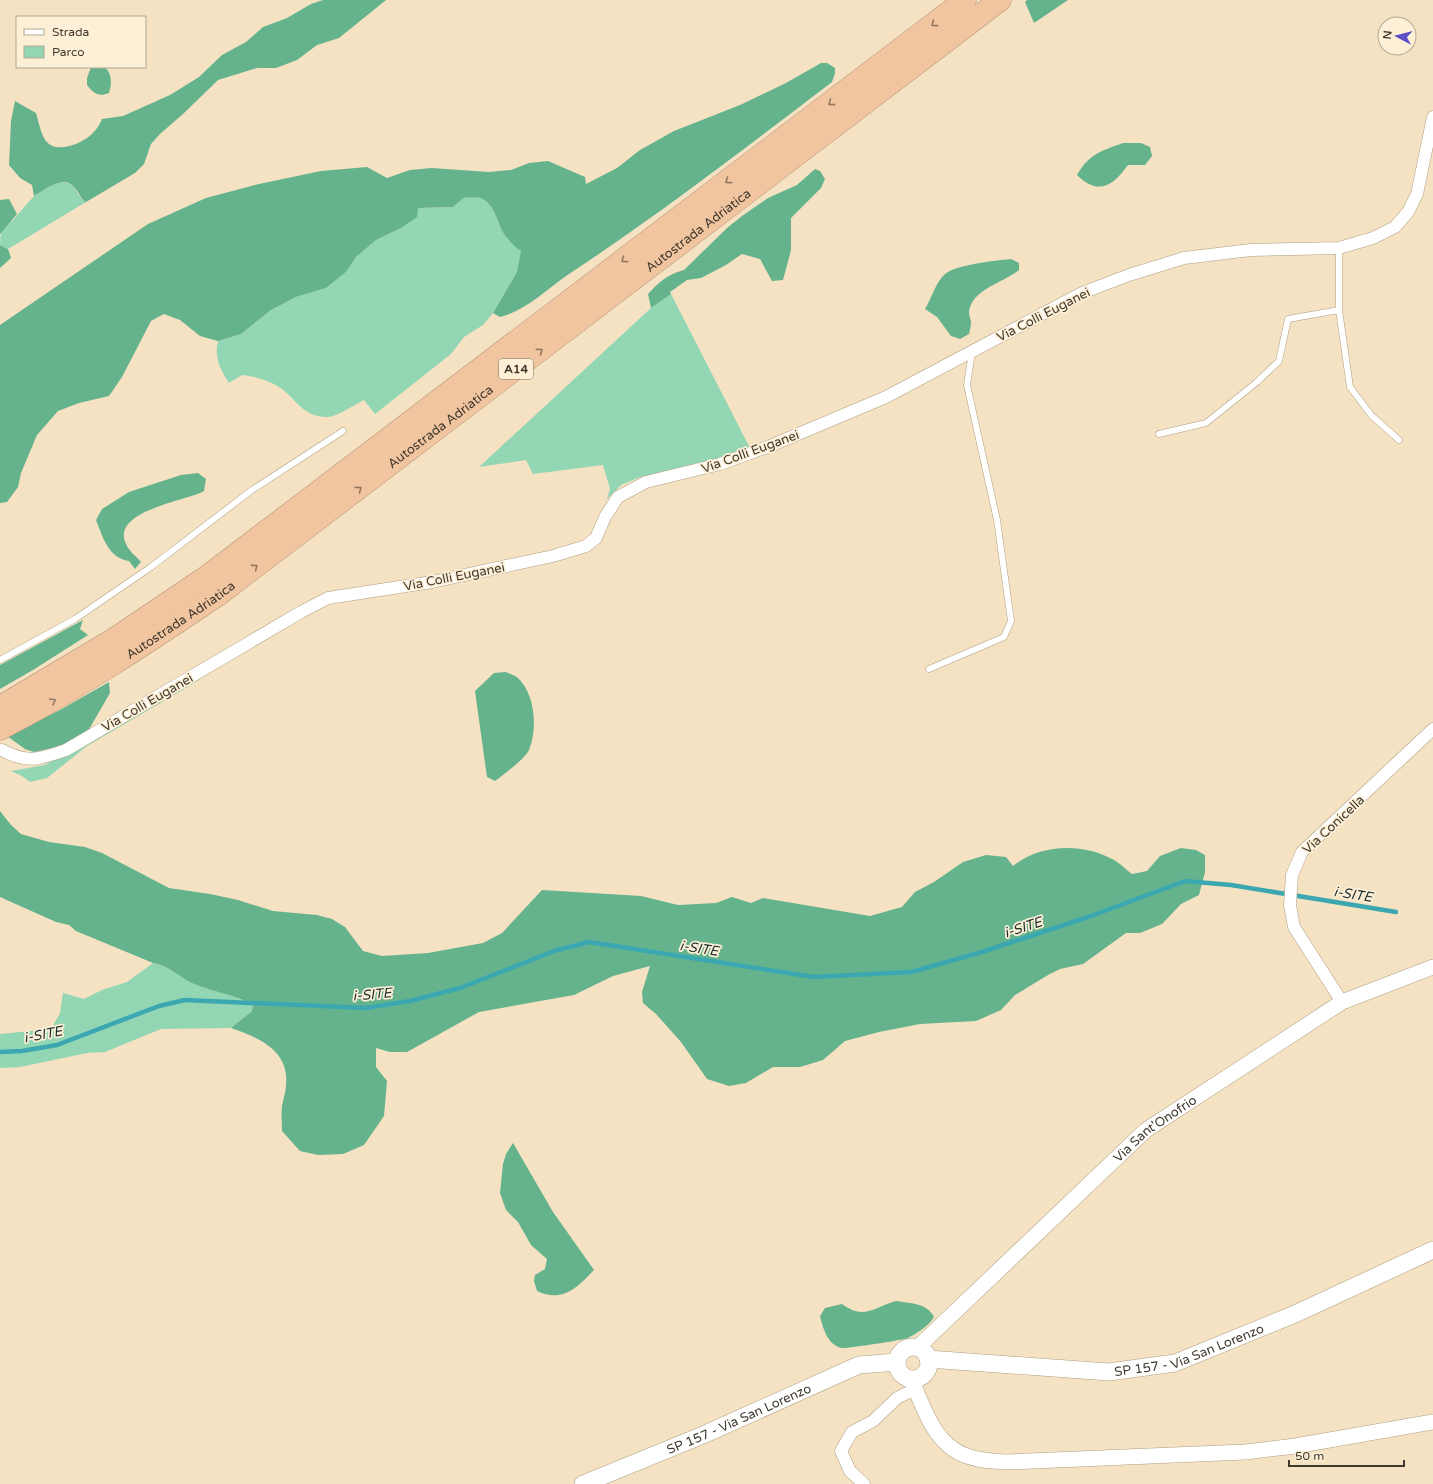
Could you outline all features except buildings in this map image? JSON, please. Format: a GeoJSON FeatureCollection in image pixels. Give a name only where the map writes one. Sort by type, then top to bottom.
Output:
{"type":"FeatureCollection","features":[{"type":"Feature","properties":{"kind":"highway","name":"Autostrada Adriatica"},"geometry":{"type":"LineString","coordinates":[[1,740],[10,710],[209,575],[965,0]]}},
{"type":"Feature","properties":{"kind":"highway","name":"Autostrada Adriatica"},"geometry":{"type":"LineString","coordinates":[[10,710],[118,662],[218,595],[1000,0]]}},
{"type":"Feature","properties":{"kind":"main road","name":"SP 157 - Via San Lorenzo"},"geometry":{"type":"LineString","coordinates":[[922,1354],[1109,1372],[1175,1363],[1295,1314],[1433,1250]]}},
{"type":"Feature","properties":{"kind":"main road"},"geometry":{"type":"LineString","coordinates":[[911,1347],[922,1354],[927,1369],[925,1374],[916,1379],[913,1384],[899,1371],[897,1362],[902,1352],[911,1347]]}},
{"type":"Feature","properties":{"kind":"main road","name":"SP 157 - Via San Lorenzo"},"geometry":{"type":"LineString","coordinates":[[583,1484],[703,1435],[859,1365],[897,1362]]}},
{"type":"Feature","properties":{"kind":"street","name":"Via Colli Euganei"},"geometry":{"type":"LineString","coordinates":[[1,740],[16,757],[26,760],[41,758],[66,750],[301,612],[328,598],[432,582],[553,556],[586,546],[596,538],[605,517],[618,497],[646,482],[720,464],[770,446],[886,397],[972,350],[1082,293],[1129,275],[1184,258],[1251,250],[1339,248],[1373,238],[1395,227],[1408,212],[1417,194],[1433,117]]}},
{"type":"Feature","properties":{"kind":"street","name":"Via Conicella"},"geometry":{"type":"LineString","coordinates":[[1342,1002],[1294,926],[1290,905],[1294,870],[1302,852],[1433,730]]}},
{"type":"Feature","properties":{"kind":"street","name":"Via Sant'Onofrio"},"geometry":{"type":"LineString","coordinates":[[922,1354],[1146,1130],[1342,1002],[1433,967]]}},
{"type":"Feature","properties":{"kind":"street"},"geometry":{"type":"LineString","coordinates":[[864,1484],[850,1471],[841,1451],[852,1432],[873,1421],[913,1384],[936,1432],[954,1450],[980,1460],[1007,1462],[1063,1461],[1245,1452],[1295,1446],[1433,1422]]}},
{"type":"Feature","properties":{"kind":"lane"},"geometry":{"type":"LineString","coordinates":[[1339,248],[1339,310],[1350,387],[1371,415],[1399,440]]}},
{"type":"Feature","properties":{"kind":"lane"},"geometry":{"type":"LineString","coordinates":[[1159,434],[1206,423],[1258,382],[1279,361],[1288,319],[1339,310]]}},
{"type":"Feature","properties":{"kind":"lane"},"geometry":{"type":"LineString","coordinates":[[929,669],[1004,637],[1011,621],[997,520],[967,385],[972,350]]}},
{"type":"Feature","properties":{"kind":"lane"},"geometry":{"type":"LineString","coordinates":[[0,660],[75,619],[151,567],[252,490],[343,431]]}},
{"type":"Feature","properties":{"kind":"green space"},"geometry":{"type":"Polygon","coordinates":[[[323,0],[386,0],[339,38],[317,45],[297,60],[276,68],[257,68],[218,80],[151,144],[144,164],[135,173],[86,202],[70,183],[65,182],[54,184],[34,196],[32,185],[20,178],[9,165],[11,121],[15,101],[36,113],[42,134],[49,144],[59,147],[72,145],[92,134],[102,119],[123,116],[170,95],[199,77],[222,55],[246,42],[263,27],[287,18],[311,4],[323,0]]]}},
{"type":"Feature","properties":{"kind":"green space"},"geometry":{"type":"Polygon","coordinates":[[[1027,0],[1068,0],[1034,23],[1025,2],[1027,0]]]}},
{"type":"Feature","properties":{"kind":"green space"},"geometry":{"type":"Polygon","coordinates":[[[821,63],[827,63],[835,68],[832,82],[669,204],[528,304],[510,314],[500,317],[493,313],[517,272],[521,251],[504,234],[489,204],[480,198],[465,197],[453,207],[418,208],[417,217],[401,228],[376,240],[356,257],[346,272],[326,288],[296,297],[271,310],[241,334],[218,341],[200,336],[180,320],[164,314],[151,321],[122,377],[109,396],[79,403],[58,411],[37,435],[21,473],[18,487],[7,502],[0,503],[0,325],[148,224],[206,198],[259,184],[321,171],[367,167],[387,178],[410,170],[432,168],[489,172],[511,170],[529,163],[548,161],[585,177],[586,184],[617,168],[640,150],[674,131],[740,105],[786,83],[821,63]]]}},
{"type":"Feature","properties":{"kind":"green space"},"geometry":{"type":"Polygon","coordinates":[[[91,68],[106,68],[111,79],[109,93],[99,95],[92,91],[87,85],[87,78],[91,68]]]}},
{"type":"Feature","properties":{"kind":"green space"},"geometry":{"type":"Polygon","coordinates":[[[1123,143],[1141,143],[1150,147],[1152,156],[1145,165],[1128,165],[1117,178],[1105,186],[1098,187],[1092,185],[1077,175],[1086,162],[1096,154],[1123,143]]]}},
{"type":"Feature","properties":{"kind":"green space"},"geometry":{"type":"Polygon","coordinates":[[[815,169],[820,171],[825,179],[821,188],[791,218],[791,250],[783,280],[772,281],[760,259],[742,254],[726,265],[701,278],[687,280],[670,292],[671,294],[651,308],[648,294],[660,282],[668,276],[684,270],[727,228],[742,216],[768,198],[797,185],[815,169]]]}},
{"type":"Feature","properties":{"kind":"green space"},"geometry":{"type":"Polygon","coordinates":[[[57,182],[64,182],[72,185],[81,198],[86,202],[8,249],[0,245],[1,231],[34,196],[57,182]]]}},
{"type":"Feature","properties":{"kind":"green space"},"geometry":{"type":"Polygon","coordinates":[[[465,197],[475,197],[485,200],[495,213],[504,234],[522,251],[517,272],[493,313],[483,325],[464,337],[451,354],[375,414],[364,400],[336,415],[328,417],[318,416],[310,413],[298,405],[288,394],[274,384],[266,381],[242,375],[229,383],[217,358],[218,341],[241,334],[271,310],[296,297],[326,288],[346,272],[356,257],[376,240],[401,228],[418,208],[453,207],[465,197]]]}},
{"type":"Feature","properties":{"kind":"green space"},"geometry":{"type":"Polygon","coordinates":[[[9,199],[17,214],[0,234],[0,200],[9,199]]]}},
{"type":"Feature","properties":{"kind":"green space"},"geometry":{"type":"Polygon","coordinates":[[[0,245],[8,249],[11,258],[0,268],[0,245]]]}},
{"type":"Feature","properties":{"kind":"green space"},"geometry":{"type":"Polygon","coordinates":[[[1011,259],[1019,263],[1019,270],[981,293],[975,298],[971,305],[969,313],[971,324],[969,334],[960,339],[951,336],[937,317],[925,309],[939,282],[945,274],[958,268],[1011,259]]]}},
{"type":"Feature","properties":{"kind":"green space"},"geometry":{"type":"Polygon","coordinates":[[[671,294],[752,452],[640,477],[621,485],[607,499],[610,489],[603,465],[533,474],[526,460],[479,467],[651,308],[671,294]]]}},
{"type":"Feature","properties":{"kind":"green space"},"geometry":{"type":"Polygon","coordinates":[[[198,473],[206,479],[204,491],[152,509],[138,516],[128,524],[124,534],[127,546],[141,562],[135,569],[129,561],[116,556],[111,551],[104,540],[96,520],[102,509],[129,492],[181,475],[198,473]]]}},
{"type":"Feature","properties":{"kind":"green space"},"geometry":{"type":"Polygon","coordinates":[[[83,620],[80,629],[88,635],[0,689],[0,665],[83,620]]]}},
{"type":"Feature","properties":{"kind":"green space"},"geometry":{"type":"Polygon","coordinates":[[[285,625],[186,688],[87,746],[47,778],[30,782],[11,771],[45,765],[285,625]]]}},
{"type":"Feature","properties":{"kind":"green space"},"geometry":{"type":"Polygon","coordinates":[[[506,672],[517,677],[528,692],[533,711],[533,732],[532,741],[527,754],[495,781],[487,777],[475,691],[494,673],[506,672]]]}},
{"type":"Feature","properties":{"kind":"green space"},"geometry":{"type":"Polygon","coordinates":[[[109,682],[110,693],[88,731],[62,746],[34,752],[25,749],[7,736],[60,710],[109,682]]]}},
{"type":"Feature","properties":{"kind":"green space"},"geometry":{"type":"Polygon","coordinates":[[[0,811],[11,825],[21,834],[49,842],[85,847],[102,853],[169,888],[238,900],[273,911],[317,915],[332,919],[345,927],[363,951],[382,956],[428,953],[483,943],[502,933],[542,890],[641,896],[678,905],[716,903],[732,897],[751,903],[763,898],[870,916],[902,907],[915,892],[934,882],[963,862],[986,855],[1006,857],[1013,866],[1036,853],[1061,848],[1075,848],[1088,850],[1112,859],[1132,874],[1147,871],[1160,856],[1181,848],[1196,850],[1205,855],[1205,872],[1199,895],[1181,904],[1162,924],[1140,933],[1126,933],[1083,964],[1060,969],[1015,995],[1001,1010],[976,1021],[920,1024],[879,1032],[845,1041],[823,1060],[800,1067],[773,1067],[746,1083],[729,1086],[707,1079],[681,1042],[656,1014],[643,1003],[642,992],[650,966],[613,976],[574,995],[479,1012],[407,1052],[390,1052],[376,1048],[376,1067],[387,1081],[384,1116],[364,1145],[343,1154],[318,1155],[300,1151],[282,1131],[282,1103],[286,1088],[286,1073],[283,1063],[277,1054],[261,1041],[231,1028],[252,1011],[253,1004],[194,984],[165,967],[76,931],[69,925],[56,922],[0,897],[0,811]]]}},
{"type":"Feature","properties":{"kind":"green space"},"geometry":{"type":"Polygon","coordinates":[[[153,963],[165,967],[194,984],[253,1004],[252,1011],[231,1028],[161,1029],[105,1052],[87,1053],[20,1067],[0,1068],[0,1034],[51,1029],[60,1013],[63,993],[84,999],[102,990],[127,982],[153,963]]]}},
{"type":"Feature","properties":{"kind":"green space"},"geometry":{"type":"Polygon","coordinates":[[[513,1143],[553,1212],[594,1270],[581,1283],[568,1292],[554,1295],[537,1291],[534,1281],[535,1275],[545,1269],[547,1259],[531,1245],[518,1222],[506,1210],[500,1193],[503,1164],[506,1154],[513,1143]]]}},
{"type":"Feature","properties":{"kind":"green space"},"geometry":{"type":"Polygon","coordinates":[[[896,1301],[923,1306],[931,1312],[934,1317],[919,1332],[908,1338],[886,1342],[841,1348],[832,1343],[826,1335],[820,1316],[825,1308],[842,1304],[850,1309],[862,1312],[896,1301]]]}},
{"type":"Feature","properties":{"kind":"waterway","name":"i-SITE"},"geometry":{"type":"LineString","coordinates":[[0,1052],[22,1051],[57,1045],[159,1006],[185,1000],[366,1008],[410,1001],[460,988],[554,951],[589,942],[814,977],[911,972],[982,952],[1091,916],[1185,881],[1231,885],[1396,912]]}}]}
